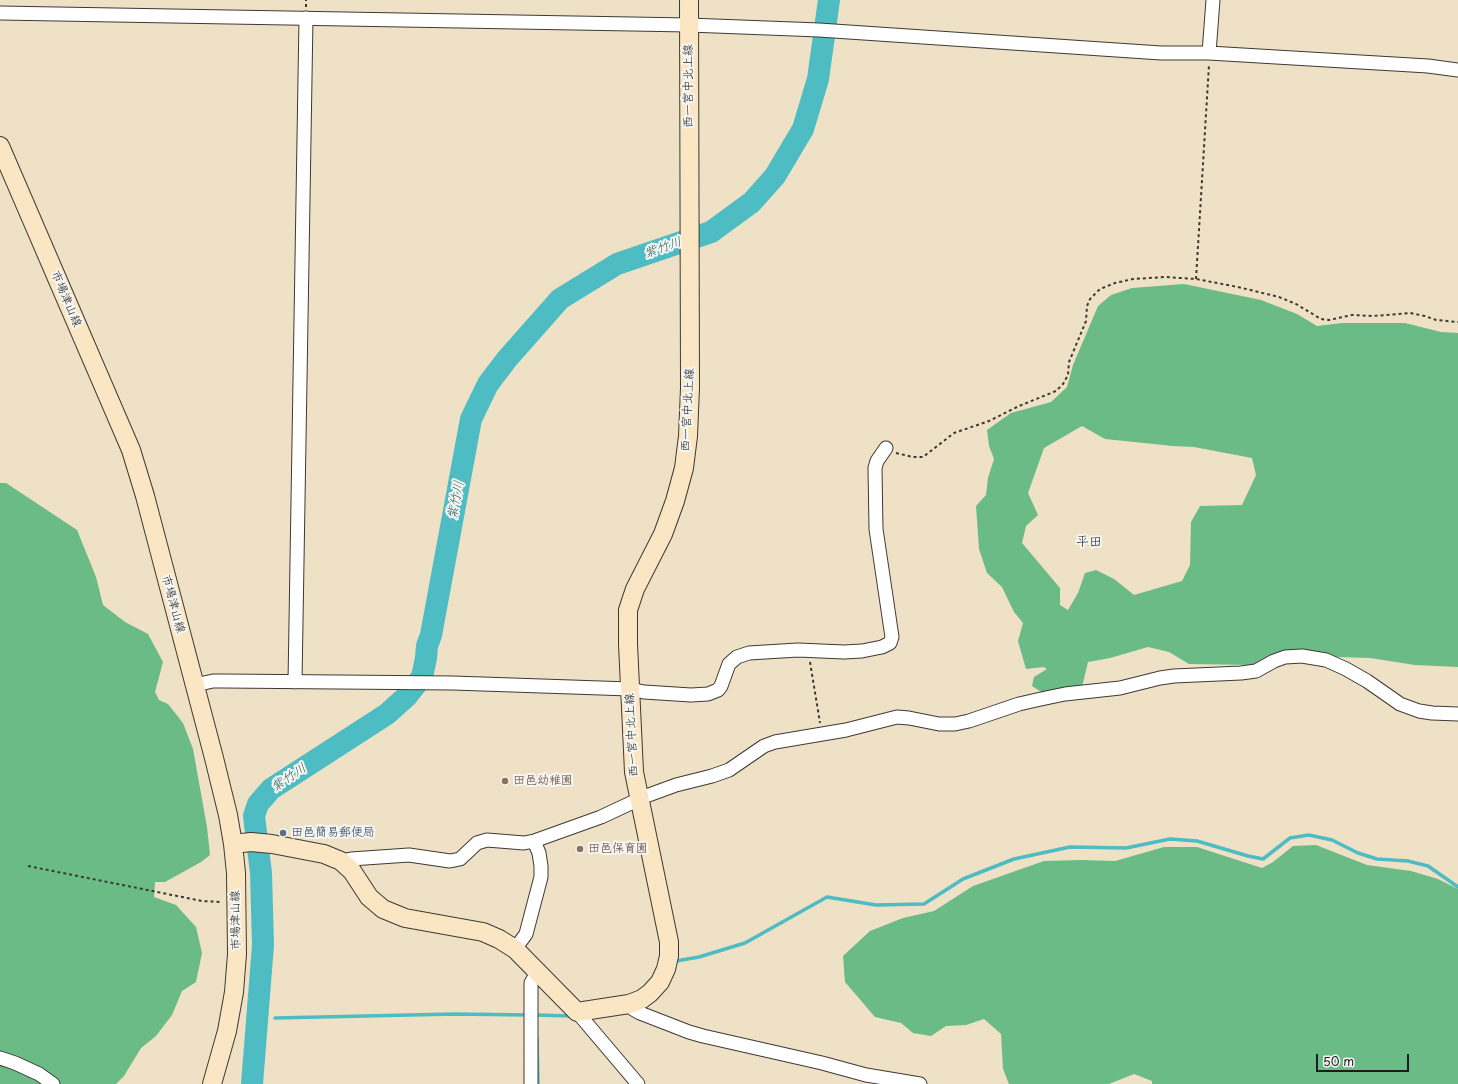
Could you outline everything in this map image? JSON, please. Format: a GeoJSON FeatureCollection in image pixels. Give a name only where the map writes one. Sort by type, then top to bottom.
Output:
{"type":"FeatureCollection","features":[{"type":"Feature","properties":{"kind":"main road","name":"西一宮中北上線"},"geometry":{"type":"LineString","coordinates":[[577,1012],[630,1004],[642,999],[650,993],[663,975],[669,956],[669,942],[634,772],[628,644],[628,610],[635,589],[663,534],[675,501],[684,468],[690,388],[689,0]]}},
{"type":"Feature","properties":{"kind":"main road","name":"市場津山線"},"geometry":{"type":"LineString","coordinates":[[0,146],[131,450],[145,496],[220,780],[242,843],[236,903],[237,954],[234,992],[227,1031],[212,1084]]}},
{"type":"Feature","properties":{"kind":"main road"},"geometry":{"type":"LineString","coordinates":[[242,843],[272,844],[324,854],[341,861],[352,871],[369,897],[384,909],[405,918],[483,932],[499,939],[515,949],[577,1012]]}},
{"type":"Feature","properties":{"kind":"street"},"geometry":{"type":"LineString","coordinates":[[1209,53],[1213,0]]}},
{"type":"Feature","properties":{"kind":"street"},"geometry":{"type":"LineString","coordinates":[[0,13],[689,25],[819,30],[1161,53],[1209,53],[1428,66],[1458,70]]}},
{"type":"Feature","properties":{"kind":"street"},"geometry":{"type":"LineString","coordinates":[[295,682],[306,18]]}},
{"type":"Feature","properties":{"kind":"street"},"geometry":{"type":"LineString","coordinates":[[195,685],[213,681],[425,683],[630,689],[644,692],[691,695],[708,694],[718,690],[721,686],[729,664],[737,657],[749,653],[798,650],[862,651],[882,647],[890,643],[892,637],[876,529],[875,468],[877,461],[886,448]]}},
{"type":"Feature","properties":{"kind":"street"},"geometry":{"type":"LineString","coordinates":[[341,861],[409,855],[450,861],[460,859],[477,843],[487,840],[524,843],[534,842],[676,785],[729,770],[764,746],[775,742],[822,735],[897,717],[939,724],[955,724],[1041,698],[1120,688],[1174,676],[1241,673],[1256,670],[1285,657],[1302,656],[1326,660],[1368,681],[1400,704],[1418,711],[1458,714]]}},
{"type":"Feature","properties":{"kind":"street"},"geometry":{"type":"LineString","coordinates":[[515,949],[526,934],[541,877],[540,860],[534,842]]}},
{"type":"Feature","properties":{"kind":"street"},"geometry":{"type":"LineString","coordinates":[[531,1084],[531,983],[537,972]]}},
{"type":"Feature","properties":{"kind":"street"},"geometry":{"type":"LineString","coordinates":[[630,1004],[633,1009],[640,1013],[696,1034],[866,1075],[920,1084]]}},
{"type":"Feature","properties":{"kind":"street"},"geometry":{"type":"LineString","coordinates":[[577,1012],[638,1084]]}},
{"type":"Feature","properties":{"kind":"street"},"geometry":{"type":"LineString","coordinates":[[0,1058],[33,1071],[52,1084]]}},
{"type":"Feature","properties":{"kind":"path"},"geometry":{"type":"LineString","coordinates":[[1196,279],[1209,53]]}},
{"type":"Feature","properties":{"kind":"path"},"geometry":{"type":"LineString","coordinates":[[886,448],[893,452],[923,457],[954,433],[989,421],[1019,406],[1056,391],[1063,384],[1068,375],[1068,362],[1086,321],[1087,306],[1090,299],[1100,289],[1114,283],[1133,279],[1165,277],[1196,279],[1238,286],[1279,297],[1296,304],[1321,319],[1329,320],[1352,314],[1373,316],[1410,314],[1425,316],[1436,320],[1458,322]]}},
{"type":"Feature","properties":{"kind":"path"},"geometry":{"type":"LineString","coordinates":[[809,651],[822,735]]}},
{"type":"Feature","properties":{"kind":"path"},"geometry":{"type":"LineString","coordinates":[[28,866],[202,901],[236,903]]}},
{"type":"Feature","properties":{"kind":"green space"},"geometry":{"type":"Polygon","coordinates":[[[1184,284],[1261,300],[1297,314],[1317,326],[1342,323],[1405,323],[1441,332],[1458,333],[1458,667],[1415,665],[1370,658],[1338,657],[1300,651],[1253,665],[1189,664],[1169,652],[1148,647],[1110,658],[1088,662],[1082,687],[1043,693],[1032,686],[1034,677],[1047,669],[1043,667],[1026,669],[1018,641],[1023,623],[1014,612],[1002,587],[987,573],[979,549],[976,506],[986,495],[988,478],[994,459],[989,446],[987,430],[1011,413],[1051,402],[1067,387],[1073,365],[1098,306],[1111,295],[1132,288],[1184,284]],[[1082,426],[1044,448],[1028,493],[1038,515],[1026,526],[1022,543],[1060,588],[1060,605],[1068,610],[1078,593],[1085,573],[1096,570],[1114,579],[1134,595],[1182,581],[1190,565],[1191,522],[1200,506],[1242,505],[1256,475],[1252,458],[1194,447],[1105,439],[1082,426]]]}},
{"type":"Feature","properties":{"kind":"green space"},"geometry":{"type":"Polygon","coordinates":[[[0,483],[6,483],[77,530],[96,577],[103,605],[125,622],[148,634],[163,662],[155,692],[159,700],[168,704],[183,723],[193,749],[207,827],[210,855],[201,862],[165,882],[155,882],[154,897],[176,905],[196,927],[202,953],[196,982],[182,991],[172,1015],[156,1036],[141,1048],[124,1076],[116,1084],[0,1084],[0,483]]]}},
{"type":"Feature","properties":{"kind":"green space"},"geometry":{"type":"Polygon","coordinates":[[[1316,845],[1367,865],[1411,871],[1438,879],[1458,889],[1458,1084],[1152,1084],[1152,1081],[1134,1074],[1109,1084],[1009,1084],[1003,1069],[1001,1034],[984,1019],[966,1025],[946,1026],[931,1036],[913,1033],[901,1023],[875,1017],[845,982],[843,956],[870,931],[903,918],[934,911],[973,886],[1044,861],[1115,861],[1164,847],[1197,847],[1262,868],[1273,862],[1293,846],[1316,845]]]}},
{"type":"Feature","properties":{"kind":"waterway","name":"紫竹川"},"geometry":{"type":"LineString","coordinates":[[252,1084],[263,945],[261,873],[254,816],[258,804],[271,789],[387,714],[407,696],[422,677],[471,419],[488,384],[507,359],[560,299],[617,264],[711,232],[752,202],[775,176],[803,129],[818,79],[829,0]]}},
{"type":"Feature","properties":{"kind":"waterway"},"geometry":{"type":"LineString","coordinates":[[676,961],[699,957],[745,943],[827,897],[876,905],[924,904],[963,879],[1014,859],[1070,847],[1126,848],[1170,839],[1197,841],[1263,859],[1290,838],[1309,835],[1332,840],[1358,853],[1377,859],[1408,861],[1428,866],[1458,887]]}},
{"type":"Feature","properties":{"kind":"waterway"},"geometry":{"type":"LineString","coordinates":[[275,1018],[455,1014],[528,1015]]}},
{"type":"Feature","properties":{"kind":"waterway"},"geometry":{"type":"LineString","coordinates":[[535,1015],[572,1016]]}},
{"type":"Feature","properties":{"kind":"waterway"},"geometry":{"type":"LineString","coordinates":[[537,1038],[538,1084]]}},
{"type":"Feature","properties":{"kind":"place","name":"田邑幼稚園"},"geometry":{"type":"Point","coordinates":[505,781]}},
{"type":"Feature","properties":{"kind":"place","name":"田邑簡易郵便局"},"geometry":{"type":"Point","coordinates":[283,833]}},
{"type":"Feature","properties":{"kind":"place","name":"田邑保育園"},"geometry":{"type":"Point","coordinates":[580,849]}},
{"type":"Feature","properties":{"kind":"district","name":"平田"},"geometry":{"type":"Point","coordinates":[1089,542]}}]}
